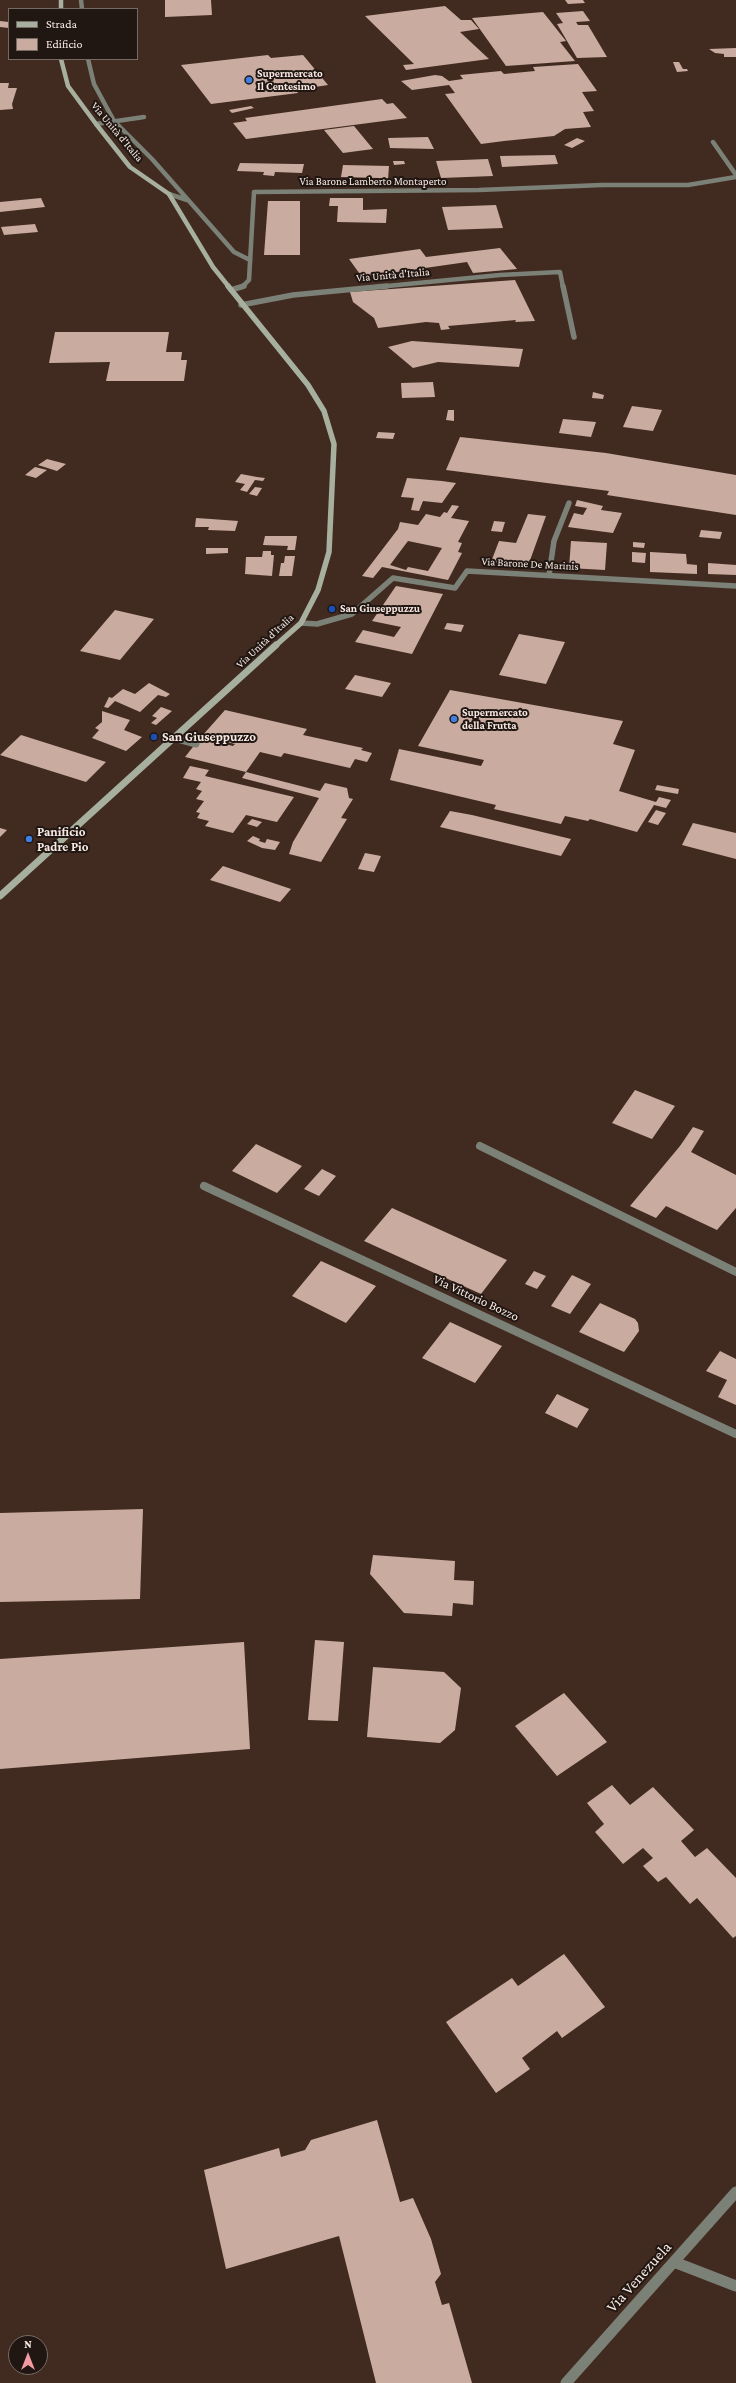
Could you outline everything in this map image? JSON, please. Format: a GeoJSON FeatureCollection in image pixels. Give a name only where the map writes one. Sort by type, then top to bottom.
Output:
{"type":"FeatureCollection","features":[{"type":"Feature","properties":{"kind":"street","name":"Via Unità d'Italia"},"geometry":{"type":"LineString","coordinates":[[0,896],[301,623],[318,590],[329,552],[334,444],[324,411],[308,385],[241,305],[213,268],[169,194],[130,167],[96,124],[68,86],[61,60]]}},
{"type":"Feature","properties":{"kind":"street"},"geometry":{"type":"LineString","coordinates":[[88,60],[94,84],[114,121],[152,159],[234,252],[250,260]]}},
{"type":"Feature","properties":{"kind":"street"},"geometry":{"type":"LineString","coordinates":[[96,124],[144,117]]}},
{"type":"Feature","properties":{"kind":"street"},"geometry":{"type":"LineString","coordinates":[[714,142],[736,176]]}},
{"type":"Feature","properties":{"kind":"street","name":"Via Barone Lamberto Montaperto"},"geometry":{"type":"LineString","coordinates":[[231,290],[244,286],[249,280],[254,192],[479,190],[602,185],[688,185],[736,176]]}},
{"type":"Feature","properties":{"kind":"street"},"geometry":{"type":"LineString","coordinates":[[169,194],[187,200]]}},
{"type":"Feature","properties":{"kind":"street","name":"Via Unità d'Italia"},"geometry":{"type":"LineString","coordinates":[[241,305],[308,294],[500,275],[560,272],[574,337]]}},
{"type":"Feature","properties":{"kind":"street"},"geometry":{"type":"LineString","coordinates":[[549,575],[554,541],[569,502]]}},
{"type":"Feature","properties":{"kind":"street","name":"Via Barone De Marinis"},"geometry":{"type":"LineString","coordinates":[[301,623],[316,624],[352,614],[393,578],[456,588],[467,570],[736,586]]}},
{"type":"Feature","properties":{"kind":"street"},"geometry":{"type":"LineString","coordinates":[[174,738],[196,744]]}},
{"type":"Feature","properties":{"kind":"street"},"geometry":{"type":"LineString","coordinates":[[480,1146],[736,1272]]}},
{"type":"Feature","properties":{"kind":"street","name":"Via Vittorio Bozzo"},"geometry":{"type":"LineString","coordinates":[[204,1186],[736,1434]]}},
{"type":"Feature","properties":{"kind":"street","name":"Via Venezuela"},"geometry":{"type":"LineString","coordinates":[[566,2383],[736,2192]]}},
{"type":"Feature","properties":{"kind":"street"},"geometry":{"type":"LineString","coordinates":[[674,2262],[736,2286]]}},
{"type":"Feature","properties":{"kind":"building"},"geometry":{"type":"Polygon","coordinates":[[[165,0],[211,0],[212,15],[165,17],[165,0]]]}},
{"type":"Feature","properties":{"kind":"building"},"geometry":{"type":"Polygon","coordinates":[[[565,0],[583,0],[585,3],[568,4],[565,0]]]}},
{"type":"Feature","properties":{"kind":"building"},"geometry":{"type":"Polygon","coordinates":[[[445,6],[461,20],[471,20],[479,29],[460,32],[489,59],[406,70],[403,65],[414,64],[365,16],[445,6]]]}},
{"type":"Feature","properties":{"kind":"building"},"geometry":{"type":"Polygon","coordinates":[[[583,11],[590,21],[576,22],[578,25],[588,25],[607,57],[577,58],[557,24],[563,23],[556,13],[583,11]]]}},
{"type":"Feature","properties":{"kind":"building"},"geometry":{"type":"Polygon","coordinates":[[[543,12],[566,41],[560,42],[575,61],[506,66],[472,18],[543,12]]]}},
{"type":"Feature","properties":{"kind":"building"},"geometry":{"type":"Polygon","coordinates":[[[0,21],[8,22],[8,28],[0,27],[0,21]]]}},
{"type":"Feature","properties":{"kind":"building"},"geometry":{"type":"Polygon","coordinates":[[[736,48],[736,57],[724,57],[724,54],[715,53],[709,49],[736,48]]]}},
{"type":"Feature","properties":{"kind":"building"},"geometry":{"type":"Polygon","coordinates":[[[268,55],[271,58],[303,55],[328,85],[296,90],[298,93],[211,104],[181,65],[268,55]]]}},
{"type":"Feature","properties":{"kind":"building"},"geometry":{"type":"Polygon","coordinates":[[[673,62],[679,62],[683,69],[687,69],[688,71],[677,72],[673,62]]]}},
{"type":"Feature","properties":{"kind":"building"},"geometry":{"type":"Polygon","coordinates":[[[578,64],[597,91],[582,92],[594,111],[583,112],[591,127],[565,129],[554,136],[481,144],[445,94],[455,93],[449,85],[412,90],[401,81],[435,75],[442,76],[449,81],[463,79],[460,75],[501,71],[504,74],[535,71],[533,67],[578,64]]]}},
{"type":"Feature","properties":{"kind":"building"},"geometry":{"type":"Polygon","coordinates":[[[0,83],[9,83],[8,88],[17,88],[12,104],[13,109],[0,110],[0,83]]]}},
{"type":"Feature","properties":{"kind":"building"},"geometry":{"type":"Polygon","coordinates":[[[382,99],[387,104],[393,103],[407,118],[246,139],[233,123],[247,121],[245,118],[382,99]]]}},
{"type":"Feature","properties":{"kind":"building"},"geometry":{"type":"Polygon","coordinates":[[[251,106],[254,108],[232,113],[229,110],[251,106]]]}},
{"type":"Feature","properties":{"kind":"building"},"geometry":{"type":"Polygon","coordinates":[[[354,126],[373,149],[343,153],[324,130],[354,126]]]}},
{"type":"Feature","properties":{"kind":"building"},"geometry":{"type":"Polygon","coordinates":[[[428,137],[434,149],[390,148],[388,138],[428,137]]]}},
{"type":"Feature","properties":{"kind":"building"},"geometry":{"type":"Polygon","coordinates":[[[577,138],[585,141],[572,148],[564,145],[577,138]]]}},
{"type":"Feature","properties":{"kind":"building"},"geometry":{"type":"Polygon","coordinates":[[[555,155],[558,164],[502,167],[500,156],[555,155]]]}},
{"type":"Feature","properties":{"kind":"building"},"geometry":{"type":"Polygon","coordinates":[[[488,159],[493,176],[441,178],[436,161],[488,159]]]}},
{"type":"Feature","properties":{"kind":"building"},"geometry":{"type":"Polygon","coordinates":[[[393,161],[404,161],[405,164],[394,165],[393,161]]]}},
{"type":"Feature","properties":{"kind":"building"},"geometry":{"type":"Polygon","coordinates":[[[240,163],[304,164],[302,173],[275,172],[274,176],[263,175],[264,172],[237,171],[240,163]]]}},
{"type":"Feature","properties":{"kind":"building"},"geometry":{"type":"Polygon","coordinates":[[[343,165],[389,166],[388,180],[378,180],[379,178],[341,177],[343,165]]]}},
{"type":"Feature","properties":{"kind":"building"},"geometry":{"type":"Polygon","coordinates":[[[41,198],[45,207],[0,212],[0,202],[41,198]]]}},
{"type":"Feature","properties":{"kind":"building"},"geometry":{"type":"Polygon","coordinates":[[[330,198],[363,198],[363,210],[387,209],[386,223],[337,222],[338,206],[329,206],[330,198]]]}},
{"type":"Feature","properties":{"kind":"building"},"geometry":{"type":"Polygon","coordinates":[[[268,201],[300,201],[300,255],[264,255],[268,201]]]}},
{"type":"Feature","properties":{"kind":"building"},"geometry":{"type":"Polygon","coordinates":[[[496,205],[503,228],[448,230],[442,207],[496,205]]]}},
{"type":"Feature","properties":{"kind":"building"},"geometry":{"type":"Polygon","coordinates":[[[35,224],[38,232],[4,235],[1,227],[35,224]]]}},
{"type":"Feature","properties":{"kind":"building"},"geometry":{"type":"Polygon","coordinates":[[[500,248],[517,269],[473,273],[467,262],[362,277],[349,259],[420,249],[426,257],[500,248]]]}},
{"type":"Feature","properties":{"kind":"building"},"geometry":{"type":"Polygon","coordinates":[[[515,280],[535,321],[515,322],[516,320],[448,326],[450,329],[441,330],[439,323],[426,322],[378,328],[374,318],[353,302],[350,292],[515,280]]]}},
{"type":"Feature","properties":{"kind":"building"},"geometry":{"type":"Polygon","coordinates":[[[55,332],[169,332],[166,352],[182,352],[181,360],[187,360],[184,381],[106,381],[110,362],[49,363],[55,332]]]}},
{"type":"Feature","properties":{"kind":"building"},"geometry":{"type":"Polygon","coordinates":[[[412,341],[523,349],[519,367],[438,362],[413,368],[388,347],[412,341]]]}},
{"type":"Feature","properties":{"kind":"building"},"geometry":{"type":"Polygon","coordinates":[[[433,382],[435,397],[402,398],[401,383],[433,382]]]}},
{"type":"Feature","properties":{"kind":"building"},"geometry":{"type":"Polygon","coordinates":[[[593,392],[604,395],[603,399],[592,398],[593,392]]]}},
{"type":"Feature","properties":{"kind":"building"},"geometry":{"type":"Polygon","coordinates":[[[632,406],[662,410],[653,431],[623,427],[632,406]]]}},
{"type":"Feature","properties":{"kind":"building"},"geometry":{"type":"Polygon","coordinates":[[[448,410],[454,410],[454,421],[446,420],[448,410]]]}},
{"type":"Feature","properties":{"kind":"building"},"geometry":{"type":"Polygon","coordinates":[[[563,419],[596,422],[591,437],[559,433],[563,419]]]}},
{"type":"Feature","properties":{"kind":"building"},"geometry":{"type":"Polygon","coordinates":[[[378,432],[395,433],[393,439],[376,438],[378,432]]]}},
{"type":"Feature","properties":{"kind":"building"},"geometry":{"type":"Polygon","coordinates":[[[460,437],[606,453],[736,475],[736,515],[607,495],[609,491],[446,470],[460,437]]]}},
{"type":"Feature","properties":{"kind":"building"},"geometry":{"type":"Polygon","coordinates":[[[47,459],[66,464],[57,471],[38,465],[47,459]]]}},
{"type":"Feature","properties":{"kind":"building"},"geometry":{"type":"Polygon","coordinates":[[[35,467],[47,470],[36,478],[25,475],[35,467]]]}},
{"type":"Feature","properties":{"kind":"building"},"geometry":{"type":"Polygon","coordinates":[[[241,474],[265,478],[263,481],[255,480],[247,492],[240,490],[245,484],[235,482],[241,474]]]}},
{"type":"Feature","properties":{"kind":"building"},"geometry":{"type":"Polygon","coordinates":[[[407,478],[456,483],[442,503],[423,501],[419,511],[411,510],[414,498],[401,497],[407,478]]]}},
{"type":"Feature","properties":{"kind":"building"},"geometry":{"type":"Polygon","coordinates":[[[255,487],[262,488],[257,496],[249,494],[255,487]]]}},
{"type":"Feature","properties":{"kind":"building"},"geometry":{"type":"Polygon","coordinates":[[[577,500],[603,506],[601,510],[622,513],[613,533],[568,527],[574,513],[583,515],[587,508],[575,506],[577,500]]]}},
{"type":"Feature","properties":{"kind":"building"},"geometry":{"type":"Polygon","coordinates":[[[452,505],[459,506],[451,518],[469,521],[458,542],[462,543],[458,552],[462,553],[448,580],[382,567],[373,578],[362,576],[398,529],[400,522],[418,525],[426,514],[440,517],[444,512],[447,513],[452,505]],[[408,541],[390,565],[406,570],[408,567],[428,571],[442,548],[408,541]]]}},
{"type":"Feature","properties":{"kind":"building"},"geometry":{"type":"Polygon","coordinates":[[[528,514],[546,516],[528,566],[491,562],[499,541],[516,543],[528,514]]]}},
{"type":"Feature","properties":{"kind":"building"},"geometry":{"type":"Polygon","coordinates":[[[196,518],[238,521],[235,531],[208,530],[209,527],[195,527],[196,518]]]}},
{"type":"Feature","properties":{"kind":"building"},"geometry":{"type":"Polygon","coordinates":[[[494,521],[505,522],[502,532],[491,531],[494,521]]]}},
{"type":"Feature","properties":{"kind":"building"},"geometry":{"type":"Polygon","coordinates":[[[701,530],[722,532],[720,539],[699,537],[701,530]]]}},
{"type":"Feature","properties":{"kind":"building"},"geometry":{"type":"Polygon","coordinates":[[[265,536],[297,536],[295,550],[287,550],[288,546],[263,545],[265,536]]]}},
{"type":"Feature","properties":{"kind":"building"},"geometry":{"type":"Polygon","coordinates":[[[571,541],[607,543],[605,570],[569,568],[571,541]]]}},
{"type":"Feature","properties":{"kind":"building"},"geometry":{"type":"Polygon","coordinates":[[[633,542],[645,543],[644,548],[633,547],[633,542]]]}},
{"type":"Feature","properties":{"kind":"building"},"geometry":{"type":"Polygon","coordinates":[[[206,548],[228,548],[228,553],[206,554],[206,548]]]}},
{"type":"Feature","properties":{"kind":"building"},"geometry":{"type":"Polygon","coordinates":[[[263,551],[271,551],[271,555],[274,555],[272,576],[245,574],[246,557],[262,557],[263,551]]]}},
{"type":"Feature","properties":{"kind":"building"},"geometry":{"type":"Polygon","coordinates":[[[632,552],[646,553],[645,563],[632,562],[632,552]]]}},
{"type":"Feature","properties":{"kind":"building"},"geometry":{"type":"Polygon","coordinates":[[[650,552],[686,554],[687,564],[697,565],[697,574],[650,572],[650,552]]]}},
{"type":"Feature","properties":{"kind":"building"},"geometry":{"type":"Polygon","coordinates":[[[285,556],[295,556],[292,576],[279,576],[281,563],[284,563],[285,556]]]}},
{"type":"Feature","properties":{"kind":"building"},"geometry":{"type":"Polygon","coordinates":[[[708,563],[736,565],[736,575],[708,574],[708,563]]]}},
{"type":"Feature","properties":{"kind":"building"},"geometry":{"type":"Polygon","coordinates":[[[396,586],[443,594],[412,654],[355,642],[363,630],[394,637],[401,627],[372,621],[396,586]]]}},
{"type":"Feature","properties":{"kind":"building"},"geometry":{"type":"Polygon","coordinates":[[[115,610],[154,619],[120,660],[80,651],[115,610]]]}},
{"type":"Feature","properties":{"kind":"building"},"geometry":{"type":"Polygon","coordinates":[[[447,623],[464,625],[461,632],[444,629],[447,623]]]}},
{"type":"Feature","properties":{"kind":"building"},"geometry":{"type":"Polygon","coordinates":[[[519,634],[565,642],[546,684],[499,675],[519,634]]]}},
{"type":"Feature","properties":{"kind":"building"},"geometry":{"type":"Polygon","coordinates":[[[355,675],[391,683],[382,697],[345,689],[355,675]]]}},
{"type":"Feature","properties":{"kind":"building"},"geometry":{"type":"Polygon","coordinates":[[[149,683],[170,694],[166,697],[158,695],[140,712],[115,701],[108,708],[104,707],[109,697],[112,698],[123,689],[135,694],[149,683]]]}},
{"type":"Feature","properties":{"kind":"building"},"geometry":{"type":"Polygon","coordinates":[[[450,690],[623,721],[613,744],[635,750],[619,791],[656,802],[659,797],[671,800],[666,808],[654,805],[637,832],[590,819],[588,821],[565,816],[561,824],[494,809],[496,805],[390,780],[399,749],[481,766],[484,760],[418,746],[450,690]]]}},
{"type":"Feature","properties":{"kind":"building"},"geometry":{"type":"Polygon","coordinates":[[[161,707],[172,711],[156,725],[151,723],[157,718],[152,716],[161,707]]]}},
{"type":"Feature","properties":{"kind":"building"},"geometry":{"type":"Polygon","coordinates":[[[225,710],[307,729],[303,735],[363,748],[361,750],[372,753],[367,762],[355,759],[350,768],[284,753],[281,757],[260,752],[246,772],[185,757],[200,738],[233,746],[235,744],[202,736],[225,710]]]}},
{"type":"Feature","properties":{"kind":"building"},"geometry":{"type":"Polygon","coordinates":[[[102,711],[130,720],[124,730],[142,737],[126,751],[92,738],[99,730],[95,728],[102,722],[102,711]]]}},
{"type":"Feature","properties":{"kind":"building"},"geometry":{"type":"Polygon","coordinates":[[[21,735],[106,762],[86,782],[0,755],[21,735]]]}},
{"type":"Feature","properties":{"kind":"building"},"geometry":{"type":"Polygon","coordinates":[[[190,766],[209,770],[205,776],[294,797],[277,822],[246,815],[233,833],[205,826],[209,821],[197,818],[200,813],[196,812],[204,801],[196,799],[202,791],[196,789],[201,782],[183,778],[190,766]]]}},
{"type":"Feature","properties":{"kind":"building"},"geometry":{"type":"Polygon","coordinates":[[[246,772],[320,791],[325,783],[347,788],[349,798],[353,799],[341,818],[347,819],[321,862],[289,854],[293,842],[319,798],[242,778],[246,772]]]}},
{"type":"Feature","properties":{"kind":"building"},"geometry":{"type":"Polygon","coordinates":[[[657,785],[679,789],[678,794],[655,790],[657,785]]]}},
{"type":"Feature","properties":{"kind":"building"},"geometry":{"type":"Polygon","coordinates":[[[656,810],[666,813],[658,825],[648,822],[656,810]]]}},
{"type":"Feature","properties":{"kind":"building"},"geometry":{"type":"Polygon","coordinates":[[[450,811],[571,839],[561,856],[440,827],[450,811]]]}},
{"type":"Feature","properties":{"kind":"building"},"geometry":{"type":"Polygon","coordinates":[[[252,819],[262,822],[257,827],[247,824],[252,819]]]}},
{"type":"Feature","properties":{"kind":"building"},"geometry":{"type":"Polygon","coordinates":[[[693,823],[736,833],[736,859],[682,845],[693,823]]]}},
{"type":"Feature","properties":{"kind":"building"},"geometry":{"type":"Polygon","coordinates":[[[0,828],[7,830],[0,837],[0,828]]]}},
{"type":"Feature","properties":{"kind":"building"},"geometry":{"type":"Polygon","coordinates":[[[253,836],[260,839],[259,841],[265,843],[267,839],[280,842],[275,850],[262,848],[247,841],[253,836]]]}},
{"type":"Feature","properties":{"kind":"building"},"geometry":{"type":"Polygon","coordinates":[[[365,853],[381,856],[374,872],[358,869],[365,853]]]}},
{"type":"Feature","properties":{"kind":"building"},"geometry":{"type":"Polygon","coordinates":[[[223,866],[291,889],[280,902],[210,880],[223,866]]]}},
{"type":"Feature","properties":{"kind":"building"},"geometry":{"type":"Polygon","coordinates":[[[635,1090],[675,1106],[652,1139],[612,1123],[635,1090]]]}},
{"type":"Feature","properties":{"kind":"building"},"geometry":{"type":"Polygon","coordinates":[[[693,1127],[704,1131],[691,1152],[736,1175],[736,1208],[717,1230],[666,1206],[656,1218],[630,1206],[680,1146],[693,1127]]]}},
{"type":"Feature","properties":{"kind":"building"},"geometry":{"type":"Polygon","coordinates":[[[256,1144],[302,1166],[277,1193],[232,1171],[256,1144]]]}},
{"type":"Feature","properties":{"kind":"building"},"geometry":{"type":"Polygon","coordinates":[[[322,1169],[336,1176],[319,1196],[304,1189],[322,1169]]]}},
{"type":"Feature","properties":{"kind":"building"},"geometry":{"type":"Polygon","coordinates":[[[392,1208],[507,1260],[481,1294],[364,1241],[392,1208]]]}},
{"type":"Feature","properties":{"kind":"building"},"geometry":{"type":"Polygon","coordinates":[[[321,1261],[376,1286],[346,1323],[292,1296],[321,1261]]]}},
{"type":"Feature","properties":{"kind":"building"},"geometry":{"type":"Polygon","coordinates":[[[534,1271],[546,1276],[537,1289],[525,1284],[534,1271]]]}},
{"type":"Feature","properties":{"kind":"building"},"geometry":{"type":"Polygon","coordinates":[[[572,1275],[591,1284],[570,1314],[551,1306],[572,1275]]]}},
{"type":"Feature","properties":{"kind":"building"},"geometry":{"type":"Polygon","coordinates":[[[600,1303],[635,1319],[638,1323],[639,1331],[624,1352],[579,1332],[600,1303]]]}},
{"type":"Feature","properties":{"kind":"building"},"geometry":{"type":"Polygon","coordinates":[[[450,1322],[502,1346],[475,1383],[422,1358],[450,1322]]]}},
{"type":"Feature","properties":{"kind":"building"},"geometry":{"type":"Polygon","coordinates":[[[720,1351],[736,1359],[736,1405],[718,1397],[727,1380],[706,1371],[720,1351]]]}},
{"type":"Feature","properties":{"kind":"building"},"geometry":{"type":"Polygon","coordinates":[[[557,1394],[589,1409],[577,1428],[545,1413],[557,1394]]]}},
{"type":"Feature","properties":{"kind":"building"},"geometry":{"type":"Polygon","coordinates":[[[143,1509],[140,1599],[0,1602],[0,1513],[143,1509]]]}},
{"type":"Feature","properties":{"kind":"building"},"geometry":{"type":"Polygon","coordinates":[[[373,1555],[455,1561],[454,1580],[474,1581],[473,1605],[453,1603],[452,1616],[404,1613],[370,1574],[373,1555]]]}},
{"type":"Feature","properties":{"kind":"building"},"geometry":{"type":"Polygon","coordinates":[[[315,1640],[344,1642],[338,1721],[308,1720],[315,1640]]]}},
{"type":"Feature","properties":{"kind":"building"},"geometry":{"type":"Polygon","coordinates":[[[244,1642],[250,1749],[0,1769],[0,1659],[244,1642]]]}},
{"type":"Feature","properties":{"kind":"building"},"geometry":{"type":"Polygon","coordinates":[[[373,1667],[444,1672],[461,1688],[455,1730],[440,1743],[367,1737],[373,1667]]]}},
{"type":"Feature","properties":{"kind":"building"},"geometry":{"type":"Polygon","coordinates":[[[564,1693],[607,1742],[557,1776],[515,1726],[564,1693]]]}},
{"type":"Feature","properties":{"kind":"building"},"geometry":{"type":"Polygon","coordinates":[[[612,1785],[630,1805],[653,1787],[694,1830],[681,1841],[695,1857],[707,1848],[736,1878],[736,1936],[733,1938],[697,1898],[690,1904],[666,1877],[658,1882],[643,1866],[653,1858],[643,1848],[623,1864],[595,1832],[604,1824],[587,1803],[612,1785]]]}},
{"type":"Feature","properties":{"kind":"building"},"geometry":{"type":"Polygon","coordinates":[[[564,1954],[605,2007],[562,2038],[557,2031],[522,2058],[530,2069],[496,2093],[446,2022],[512,1978],[518,1986],[564,1954]]]}},
{"type":"Feature","properties":{"kind":"building"},"geometry":{"type":"Polygon","coordinates":[[[377,2120],[400,2202],[413,2198],[431,2239],[441,2274],[435,2282],[442,2305],[449,2303],[472,2383],[376,2383],[339,2236],[226,2269],[204,2170],[279,2148],[281,2157],[305,2150],[311,2140],[377,2120]]]}},
{"type":"Feature","properties":{"kind":"place","name":"Supermercato Il Centesimo"},"geometry":{"type":"Point","coordinates":[249,80]}},
{"type":"Feature","properties":{"kind":"place","name":"San Giuseppuzzu"},"geometry":{"type":"Point","coordinates":[332,609]}},
{"type":"Feature","properties":{"kind":"place","name":"Supermercato della Frutta"},"geometry":{"type":"Point","coordinates":[454,719]}},
{"type":"Feature","properties":{"kind":"place","name":"San Giuseppuzzo"},"geometry":{"type":"Point","coordinates":[154,737]}},
{"type":"Feature","properties":{"kind":"place","name":"Panificio Padre Pio"},"geometry":{"type":"Point","coordinates":[29,839]}}]}
